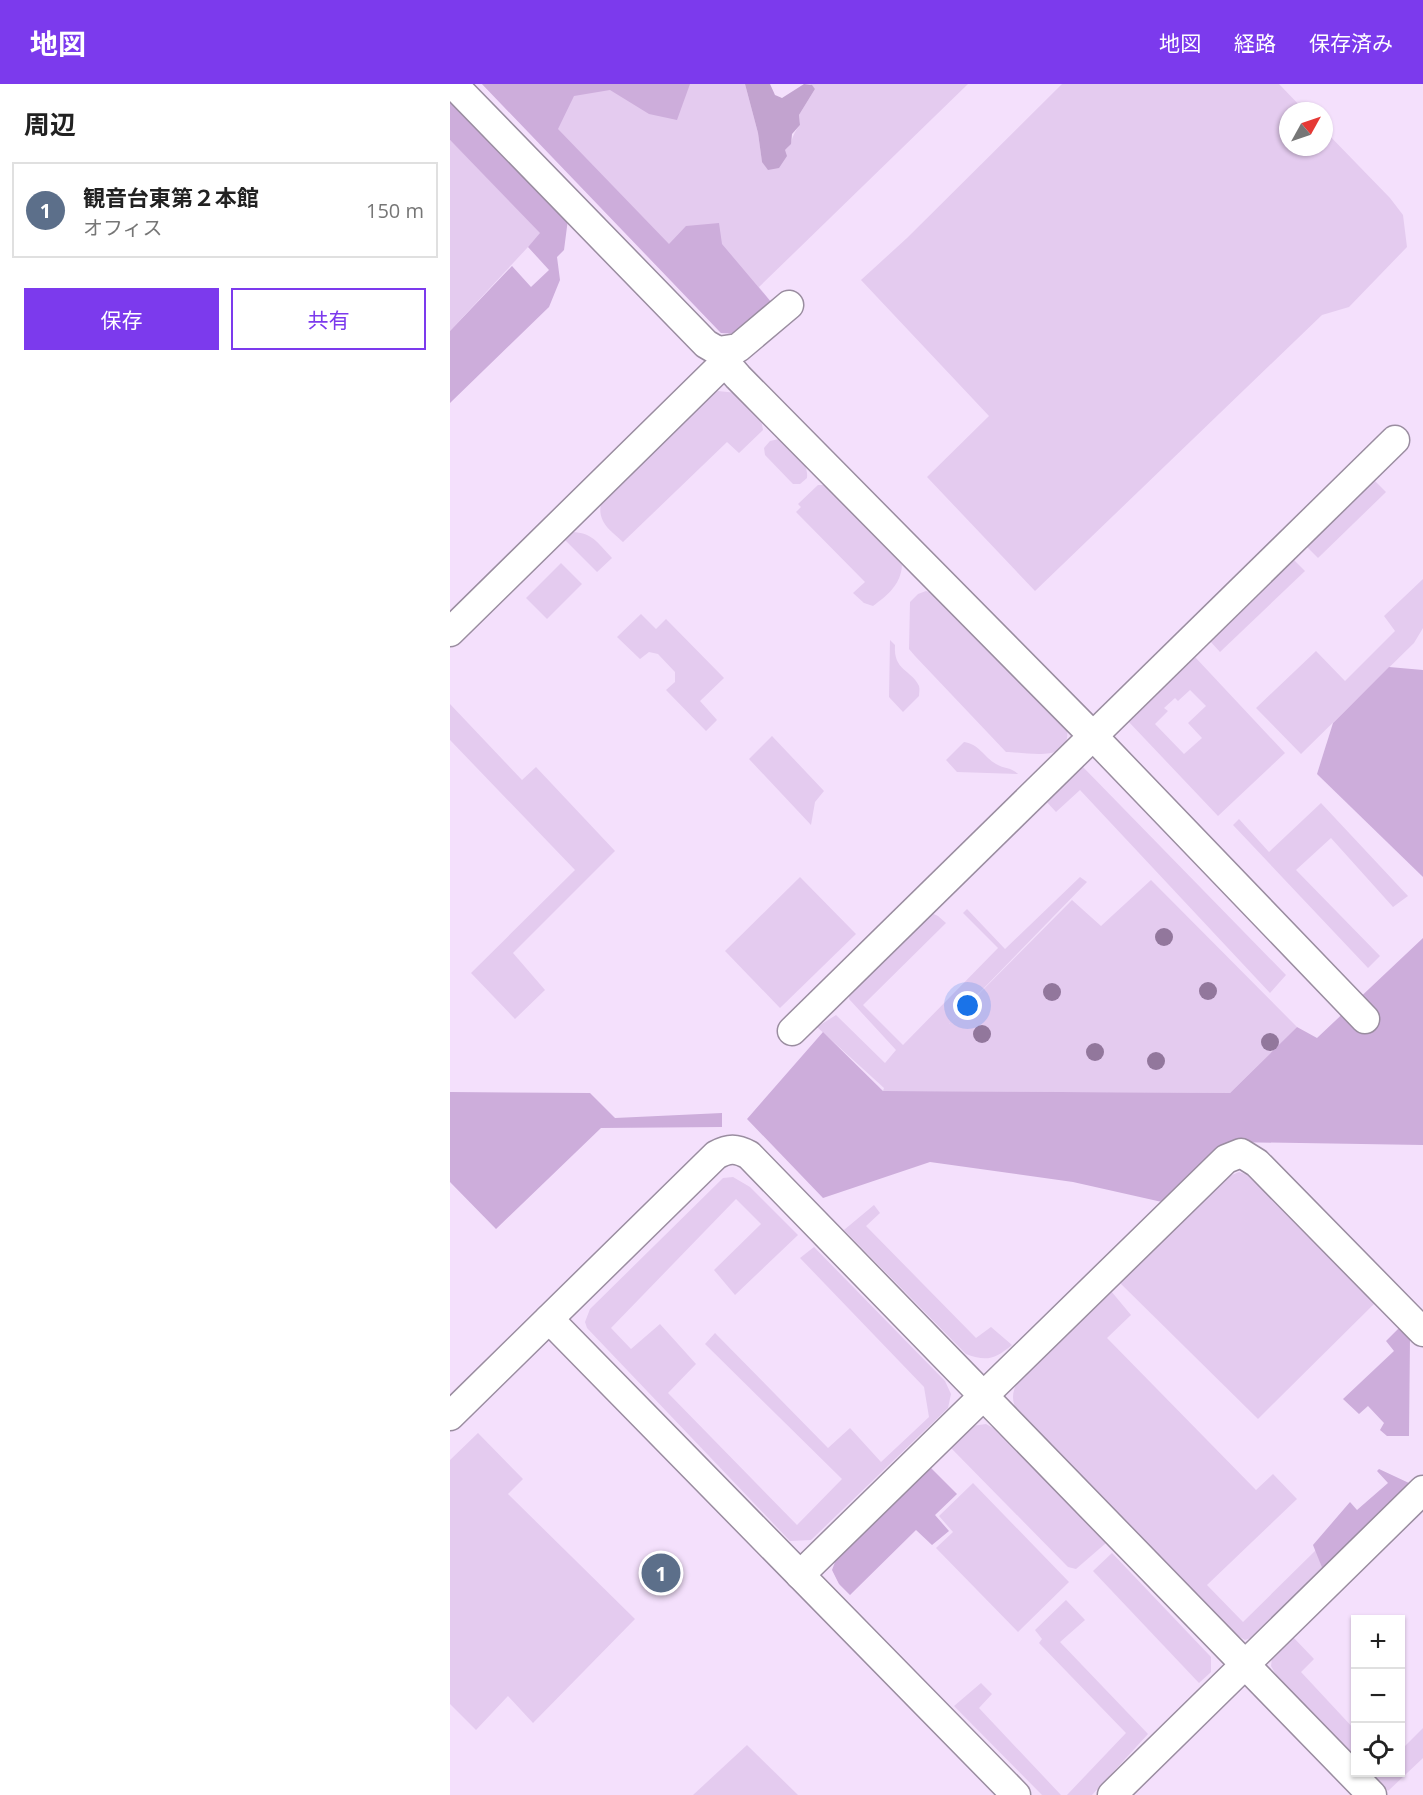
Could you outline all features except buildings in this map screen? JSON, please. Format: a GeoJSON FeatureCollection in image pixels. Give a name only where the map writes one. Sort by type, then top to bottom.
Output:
{"type":"FeatureCollection","features":[{"type":"Feature","properties":{"kind":"lane"},"geometry":{"type":"LineString","coordinates":[[453,84],[706,344],[726,357],[1365,1019]]}},
{"type":"Feature","properties":{"kind":"lane"},"geometry":{"type":"LineString","coordinates":[[450,632],[726,357],[746,344],[789,305]]}},
{"type":"Feature","properties":{"kind":"lane"},"geometry":{"type":"LineString","coordinates":[[792,1031],[1395,440]]}},
{"type":"Feature","properties":{"kind":"lane"},"geometry":{"type":"LineString","coordinates":[[450,1416],[716,1155],[727,1149],[738,1149],[749,1155],[1372,1795]]}},
{"type":"Feature","properties":{"kind":"lane"},"geometry":{"type":"LineString","coordinates":[[800,1575],[1226,1160],[1241,1153],[1257,1163],[1423,1332]]}},
{"type":"Feature","properties":{"kind":"lane"},"geometry":{"type":"LineString","coordinates":[[549,1319],[1016,1795]]}},
{"type":"Feature","properties":{"kind":"lane"},"geometry":{"type":"LineString","coordinates":[[1112,1795],[1423,1490]]}},
{"type":"Feature","properties":{"kind":"shaded area"},"geometry":{"type":"Polygon","coordinates":[[[450,84],[1423,84],[1423,1795],[450,1795],[450,84]]]}},
{"type":"Feature","properties":{"kind":"shaded area"},"geometry":{"type":"Polygon","coordinates":[[[482,84],[745,84],[758,133],[762,162],[789,146],[800,125],[799,115],[815,89],[810,84],[968,84],[759,287],[771,302],[721,333],[482,84]]]}},
{"type":"Feature","properties":{"kind":"shaded area"},"geometry":{"type":"Polygon","coordinates":[[[482,84],[690,84],[677,120],[649,114],[610,90],[574,96],[558,129],[669,244],[686,226],[719,223],[722,244],[771,302],[738,334],[721,333],[482,84]]]}},
{"type":"Feature","properties":{"kind":"shaded area"},"geometry":{"type":"Polygon","coordinates":[[[745,84],[770,84],[775,95],[782,98],[804,84],[812,85],[815,89],[799,115],[800,125],[792,134],[791,144],[785,150],[787,156],[779,168],[768,170],[762,162],[758,133],[745,84]]]}},
{"type":"Feature","properties":{"kind":"shaded area"},"geometry":{"type":"Polygon","coordinates":[[[1062,84],[1279,84],[1296,102],[1279,102],[1279,156],[1333,156],[1333,139],[1390,198],[1403,215],[1407,247],[1349,307],[1322,315],[1035,591],[927,477],[989,416],[861,280],[907,238],[1062,84]]]}},
{"type":"Feature","properties":{"kind":"shaded area"},"geometry":{"type":"Polygon","coordinates":[[[450,98],[568,219],[564,250],[557,257],[560,280],[549,307],[450,403],[450,331],[512,266],[531,287],[549,270],[528,247],[540,233],[450,140],[450,98]]]}},
{"type":"Feature","properties":{"kind":"shaded area"},"geometry":{"type":"Polygon","coordinates":[[[450,140],[541,233],[450,331],[450,140]]]}},
{"type":"Feature","properties":{"kind":"shaded area"},"geometry":{"type":"Polygon","coordinates":[[[718,391],[737,393],[761,419],[763,430],[739,453],[727,442],[623,542],[603,521],[601,504],[708,397],[718,391]]]}},
{"type":"Feature","properties":{"kind":"shaded area"},"geometry":{"type":"Polygon","coordinates":[[[779,439],[794,450],[805,466],[807,478],[800,484],[793,484],[765,455],[764,448],[770,441],[779,439]]]}},
{"type":"Feature","properties":{"kind":"shaded area"},"geometry":{"type":"Polygon","coordinates":[[[1372,478],[1386,492],[1318,558],[1304,544],[1372,478]]]}},
{"type":"Feature","properties":{"kind":"shaded area"},"geometry":{"type":"Polygon","coordinates":[[[818,485],[825,485],[902,565],[893,589],[873,606],[864,603],[853,593],[865,582],[796,512],[801,507],[798,504],[818,485]]]}},
{"type":"Feature","properties":{"kind":"shaded area"},"geometry":{"type":"Polygon","coordinates":[[[570,532],[589,536],[612,558],[597,572],[563,538],[570,532]]]}},
{"type":"Feature","properties":{"kind":"shaded area"},"geometry":{"type":"Polygon","coordinates":[[[1294,560],[1305,571],[1220,652],[1209,640],[1294,560]]]}},
{"type":"Feature","properties":{"kind":"shaded area"},"geometry":{"type":"Polygon","coordinates":[[[561,563],[582,584],[547,619],[526,598],[561,563]]]}},
{"type":"Feature","properties":{"kind":"shaded area"},"geometry":{"type":"Polygon","coordinates":[[[1423,579],[1423,628],[1414,643],[1301,754],[1256,708],[1316,651],[1345,681],[1395,631],[1384,616],[1423,579]]]}},
{"type":"Feature","properties":{"kind":"shaded area"},"geometry":{"type":"Polygon","coordinates":[[[926,591],[935,594],[1067,728],[1067,739],[1063,747],[1047,754],[1006,752],[915,656],[909,649],[910,602],[918,594],[926,591]]]}},
{"type":"Feature","properties":{"kind":"shaded area"},"geometry":{"type":"Polygon","coordinates":[[[641,614],[656,629],[666,619],[724,678],[700,701],[717,720],[706,731],[666,690],[675,682],[675,672],[658,654],[649,652],[640,659],[617,637],[641,614]]]}},
{"type":"Feature","properties":{"kind":"shaded area"},"geometry":{"type":"Polygon","coordinates":[[[890,640],[895,645],[895,654],[900,665],[919,687],[919,696],[903,712],[889,697],[890,640]]]}},
{"type":"Feature","properties":{"kind":"shaded area"},"geometry":{"type":"Polygon","coordinates":[[[1195,657],[1285,753],[1218,816],[1127,720],[1195,657]],[[1190,690],[1178,701],[1175,698],[1164,708],[1168,711],[1155,724],[1184,754],[1202,738],[1188,723],[1206,706],[1190,690]]]}},
{"type":"Feature","properties":{"kind":"shaded area"},"geometry":{"type":"Polygon","coordinates":[[[1389,667],[1423,670],[1423,877],[1317,774],[1333,723],[1389,667]]]}},
{"type":"Feature","properties":{"kind":"shaded area"},"geometry":{"type":"Polygon","coordinates":[[[450,704],[522,780],[536,767],[615,851],[513,953],[545,990],[515,1019],[471,973],[575,870],[450,740],[450,704]]]}},
{"type":"Feature","properties":{"kind":"shaded area"},"geometry":{"type":"Polygon","coordinates":[[[772,736],[824,791],[815,802],[811,825],[749,759],[772,736]]]}},
{"type":"Feature","properties":{"kind":"shaded area"},"geometry":{"type":"Polygon","coordinates":[[[964,742],[974,745],[996,764],[1018,774],[957,772],[946,760],[964,742]]]}},
{"type":"Feature","properties":{"kind":"shaded area"},"geometry":{"type":"Polygon","coordinates":[[[1082,766],[1286,975],[1270,993],[1080,790],[1056,812],[1044,799],[1082,766]]]}},
{"type":"Feature","properties":{"kind":"shaded area"},"geometry":{"type":"Polygon","coordinates":[[[1321,803],[1408,896],[1393,907],[1331,838],[1296,870],[1380,956],[1368,968],[1233,825],[1239,819],[1269,852],[1321,803]]]}},
{"type":"Feature","properties":{"kind":"shaded area"},"geometry":{"type":"Polygon","coordinates":[[[800,877],[856,934],[780,1008],[725,951],[800,877]]]}},
{"type":"Feature","properties":{"kind":"shaded area"},"geometry":{"type":"Polygon","coordinates":[[[1080,877],[1087,882],[949,1024],[1072,900],[1101,926],[1151,880],[1297,1027],[1230,1093],[883,1091],[884,1088],[817,1027],[836,1015],[885,1063],[896,1050],[849,999],[850,987],[927,911],[946,923],[863,1005],[903,1045],[998,948],[963,913],[967,909],[1005,949],[1080,877]]]}},
{"type":"Feature","properties":{"kind":"shaded area"},"geometry":{"type":"Polygon","coordinates":[[[1423,938],[1423,1145],[1232,1142],[1162,1202],[1073,1182],[930,1162],[823,1198],[747,1119],[823,1032],[883,1091],[1230,1093],[1297,1027],[1317,1038],[1423,938]]]}},
{"type":"Feature","properties":{"kind":"shaded area"},"geometry":{"type":"Polygon","coordinates":[[[450,1092],[590,1093],[615,1118],[722,1113],[722,1127],[601,1128],[496,1229],[450,1182],[450,1092]]]}},
{"type":"Feature","properties":{"kind":"shaded area"},"geometry":{"type":"Polygon","coordinates":[[[1239,1172],[1251,1176],[1376,1302],[1258,1419],[1119,1282],[1225,1178],[1239,1172]]]}},
{"type":"Feature","properties":{"kind":"shaded area"},"geometry":{"type":"Polygon","coordinates":[[[733,1177],[750,1187],[798,1235],[735,1295],[714,1270],[761,1224],[736,1199],[611,1328],[631,1349],[660,1324],[696,1364],[668,1393],[797,1525],[842,1479],[705,1344],[715,1333],[828,1448],[850,1428],[881,1462],[929,1417],[924,1387],[800,1258],[814,1247],[945,1381],[951,1394],[948,1408],[811,1540],[790,1541],[587,1328],[585,1322],[590,1309],[723,1178],[733,1177]]]}},
{"type":"Feature","properties":{"kind":"shaded area"},"geometry":{"type":"Polygon","coordinates":[[[874,1205],[880,1213],[866,1226],[976,1338],[991,1327],[1012,1345],[990,1358],[966,1354],[844,1230],[874,1205]]]}},
{"type":"Feature","properties":{"kind":"shaded area"},"geometry":{"type":"Polygon","coordinates":[[[1111,1291],[1131,1315],[1107,1338],[1256,1490],[1273,1474],[1297,1499],[1207,1585],[1243,1622],[1316,1550],[1323,1570],[1254,1637],[1245,1640],[1235,1634],[1021,1418],[1016,1408],[1013,1395],[1018,1381],[1111,1291]]]}},
{"type":"Feature","properties":{"kind":"shaded area"},"geometry":{"type":"Polygon","coordinates":[[[1399,1328],[1410,1338],[1409,1436],[1387,1436],[1380,1430],[1384,1423],[1368,1406],[1359,1414],[1343,1399],[1394,1351],[1386,1341],[1399,1328]]]}},
{"type":"Feature","properties":{"kind":"shaded area"},"geometry":{"type":"Polygon","coordinates":[[[986,1424],[997,1430],[1106,1543],[1076,1569],[1068,1567],[950,1447],[972,1426],[986,1424]]]}},
{"type":"Feature","properties":{"kind":"shaded area"},"geometry":{"type":"Polygon","coordinates":[[[478,1433],[523,1479],[508,1494],[635,1619],[533,1723],[508,1696],[476,1730],[450,1704],[450,1460],[478,1433]]]}},
{"type":"Feature","properties":{"kind":"shaded area"},"geometry":{"type":"Polygon","coordinates":[[[930,1467],[957,1494],[935,1515],[949,1531],[932,1545],[916,1530],[850,1595],[839,1584],[832,1570],[838,1554],[930,1467]]]}},
{"type":"Feature","properties":{"kind":"shaded area"},"geometry":{"type":"Polygon","coordinates":[[[1379,1469],[1409,1483],[1323,1570],[1313,1545],[1350,1502],[1357,1510],[1388,1483],[1377,1471],[1379,1469]]]}},
{"type":"Feature","properties":{"kind":"shaded area"},"geometry":{"type":"Polygon","coordinates":[[[973,1483],[1069,1582],[1018,1632],[936,1548],[953,1532],[939,1516],[973,1483]]]}},
{"type":"Feature","properties":{"kind":"shaded area"},"geometry":{"type":"Polygon","coordinates":[[[1112,1553],[1211,1657],[1211,1672],[1199,1683],[1093,1571],[1112,1553]]]}},
{"type":"Feature","properties":{"kind":"shaded area"},"geometry":{"type":"Polygon","coordinates":[[[1066,1600],[1085,1620],[1060,1642],[1148,1734],[1092,1795],[1067,1795],[1126,1733],[1039,1643],[1042,1639],[1035,1630],[1066,1600]]]}},
{"type":"Feature","properties":{"kind":"shaded area"},"geometry":{"type":"Polygon","coordinates":[[[1292,1636],[1314,1659],[1301,1672],[1351,1726],[1351,1753],[1278,1678],[1271,1666],[1272,1658],[1292,1636]]]}},
{"type":"Feature","properties":{"kind":"shaded area"},"geometry":{"type":"Polygon","coordinates":[[[981,1683],[992,1694],[979,1708],[1061,1795],[1042,1795],[954,1706],[981,1683]]]}},
{"type":"Feature","properties":{"kind":"shaded area"},"geometry":{"type":"Polygon","coordinates":[[[1423,1728],[1423,1758],[1405,1775],[1405,1746],[1423,1728]]]}},
{"type":"Feature","properties":{"kind":"shaded area"},"geometry":{"type":"Polygon","coordinates":[[[747,1745],[798,1795],[693,1795],[747,1745]]]}},
{"type":"Feature","properties":{"kind":"shaded area"},"geometry":{"type":"Polygon","coordinates":[[[1374,1777],[1403,1777],[1388,1791],[1374,1777]]]}},
{"type":"Feature","properties":{"kind":"place","name":"観音台東第２本館"},"geometry":{"type":"Point","coordinates":[661,1573]}}]}
